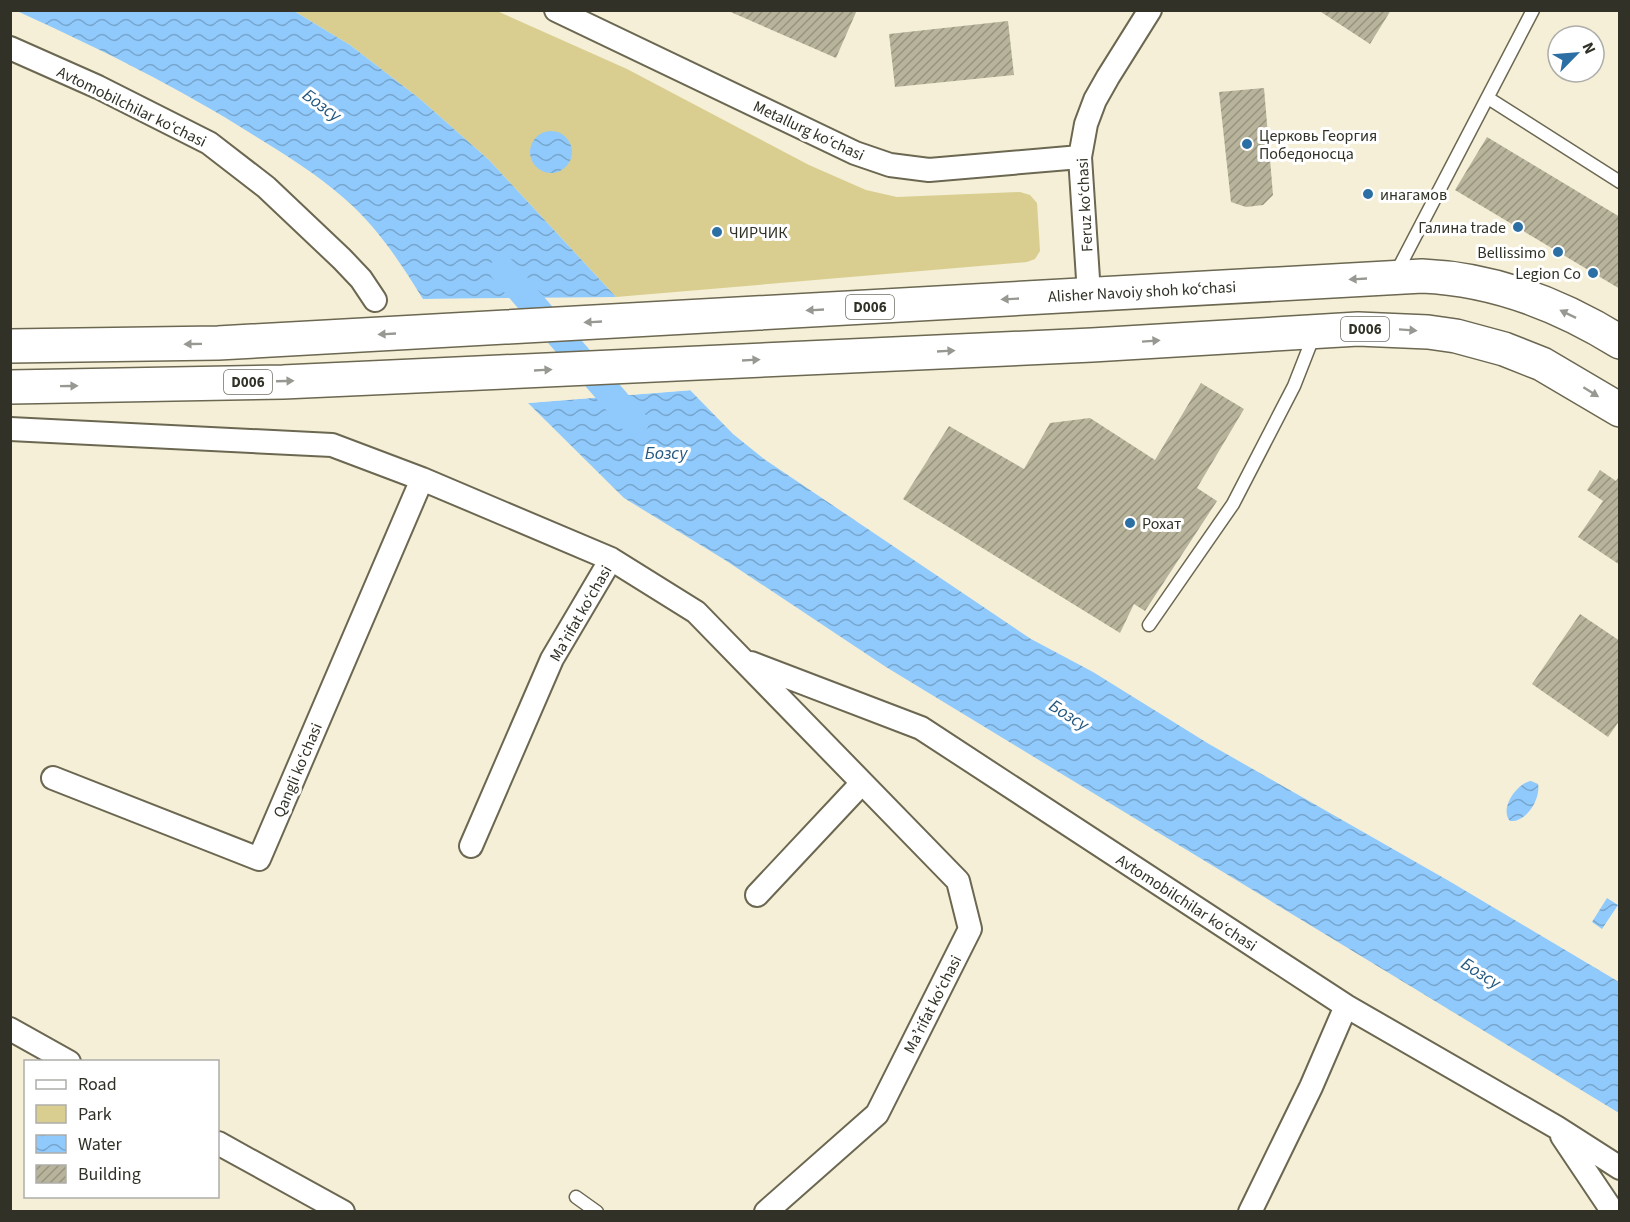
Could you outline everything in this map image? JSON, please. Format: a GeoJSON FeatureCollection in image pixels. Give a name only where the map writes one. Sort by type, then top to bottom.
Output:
{"type":"FeatureCollection","features":[{"type":"Feature","properties":{"kind":"main road","name":"Alisher Navoiy shoh koʻchasi"},"geometry":{"type":"LineString","coordinates":[[10,346],[218,344],[1394,277],[1447,277],[1499,287],[1568,314],[1620,342]]}},
{"type":"Feature","properties":{"kind":"main road","name":"Feruz ko‘chasi"},"geometry":{"type":"LineString","coordinates":[[1089,294],[1092,345]]}},
{"type":"Feature","properties":{"kind":"main road","name":"D006"},"geometry":{"type":"LineString","coordinates":[[10,387],[283,382],[1092,345],[1316,330],[1409,330],[1456,336],[1504,349],[1542,364],[1620,410]]}},
{"type":"Feature","properties":{"kind":"street","name":"Feruz ko‘chasi"},"geometry":{"type":"LineString","coordinates":[[1089,294],[1080,157],[1086,124],[1095,100],[1150,10]]}},
{"type":"Feature","properties":{"kind":"street","name":"Metallurg ko‘chasi"},"geometry":{"type":"LineString","coordinates":[[567,13],[855,153],[890,165],[929,170],[1080,157]]}},
{"type":"Feature","properties":{"kind":"street","name":"Avtomobilchilar ko‘chasi"},"geometry":{"type":"LineString","coordinates":[[10,48],[98,87],[208,143],[266,188],[342,259],[375,300]]}},
{"type":"Feature","properties":{"kind":"street"},"geometry":{"type":"LineString","coordinates":[[10,429],[332,445],[422,479],[611,559]]}},
{"type":"Feature","properties":{"kind":"street","name":"Qangli ko‘chasi"},"geometry":{"type":"LineString","coordinates":[[53,778],[259,859],[422,479]]}},
{"type":"Feature","properties":{"kind":"street","name":"Maʼrifat ko‘chasi"},"geometry":{"type":"LineString","coordinates":[[471,846],[552,659],[611,559],[696,612],[958,881],[970,929],[877,1114],[766,1212]]}},
{"type":"Feature","properties":{"kind":"street","name":"Avtomobilchilar ko‘chasi"},"geometry":{"type":"LineString","coordinates":[[744,661],[921,728],[1346,1006],[1556,1127],[1620,1168]]}},
{"type":"Feature","properties":{"kind":"street"},"geometry":{"type":"LineString","coordinates":[[757,895],[862,783]]}},
{"type":"Feature","properties":{"kind":"street"},"geometry":{"type":"LineString","coordinates":[[1250,1212],[1311,1087],[1346,1006]]}},
{"type":"Feature","properties":{"kind":"street"},"geometry":{"type":"LineString","coordinates":[[10,1029],[65,1060]]}},
{"type":"Feature","properties":{"kind":"street"},"geometry":{"type":"LineString","coordinates":[[1556,1127],[1613,1212]]}},
{"type":"Feature","properties":{"kind":"street"},"geometry":{"type":"LineString","coordinates":[[219,1144],[344,1212]]}},
{"type":"Feature","properties":{"kind":"lane"},"geometry":{"type":"LineString","coordinates":[[1394,277],[1533,10]]}},
{"type":"Feature","properties":{"kind":"lane"},"geometry":{"type":"LineString","coordinates":[[1488,98],[1620,182]]}},
{"type":"Feature","properties":{"kind":"lane"},"geometry":{"type":"LineString","coordinates":[[1149,625],[1233,504],[1294,386],[1316,330]]}},
{"type":"Feature","properties":{"kind":"lane"},"geometry":{"type":"LineString","coordinates":[[576,1197],[597,1212]]}},
{"type":"Feature","properties":{"kind":"green space"},"geometry":{"type":"Polygon","coordinates":[[[294,11],[497,11],[627,69],[809,165],[866,190],[897,197],[1020,192],[1030,195],[1037,203],[1040,251],[1035,259],[1027,262],[616,297],[489,160],[420,99],[350,45],[294,11]]]}},
{"type":"Feature","properties":{"kind":"water"},"geometry":{"type":"Polygon","coordinates":[[[17,11],[294,11],[350,45],[420,99],[489,160],[616,297],[423,299],[397,259],[368,222],[335,190],[313,174],[226,118],[168,85],[17,11]]]}},
{"type":"Feature","properties":{"kind":"water"},"geometry":{"type":"Polygon","coordinates":[[[551,131],[559,132],[566,137],[571,144],[571,160],[566,167],[559,172],[551,173],[543,172],[536,167],[531,160],[530,152],[531,144],[536,137],[543,132],[551,131]]]}},
{"type":"Feature","properties":{"kind":"water","name":"Бозсу"},"geometry":{"type":"Polygon","coordinates":[[[690,390],[733,434],[764,459],[1031,639],[1093,672],[1209,744],[1449,881],[1619,982],[1619,1113],[886,667],[725,560],[624,498],[528,403],[690,390]]]}},
{"type":"Feature","properties":{"kind":"water"},"geometry":{"type":"Polygon","coordinates":[[[1531,781],[1538,784],[1535,803],[1522,818],[1510,821],[1507,810],[1511,797],[1520,786],[1531,781]]]}},
{"type":"Feature","properties":{"kind":"water"},"geometry":{"type":"Polygon","coordinates":[[[1607,898],[1618,905],[1602,929],[1592,922],[1607,898]]]}},
{"type":"Feature","properties":{"kind":"pier"},"geometry":{"type":"Polygon","coordinates":[[[619,298],[616,300],[425,302],[423,299],[619,298]]]}},
{"type":"Feature","properties":{"kind":"pier"},"geometry":{"type":"Polygon","coordinates":[[[690,387],[694,390],[528,403],[526,401],[690,387]]]}},
{"type":"Feature","properties":{"kind":"building"},"geometry":{"type":"Polygon","coordinates":[[[726,10],[857,10],[836,58],[726,10]]]}},
{"type":"Feature","properties":{"kind":"building"},"geometry":{"type":"Polygon","coordinates":[[[1318,10],[1391,10],[1370,44],[1318,10]]]}},
{"type":"Feature","properties":{"kind":"building"},"geometry":{"type":"Polygon","coordinates":[[[1008,21],[1014,75],[895,87],[889,34],[1008,21]]]}},
{"type":"Feature","properties":{"kind":"building","name":"Церковь Георгия Победоносца"},"geometry":{"type":"Polygon","coordinates":[[[1264,88],[1273,195],[1263,205],[1246,207],[1231,202],[1219,92],[1264,88]]]}},
{"type":"Feature","properties":{"kind":"building"},"geometry":{"type":"Polygon","coordinates":[[[1487,137],[1620,217],[1620,289],[1455,190],[1487,137]]]}},
{"type":"Feature","properties":{"kind":"building"},"geometry":{"type":"Polygon","coordinates":[[[1201,383],[1244,409],[1197,488],[1217,501],[1145,611],[1134,604],[1120,633],[903,499],[949,426],[1024,469],[1050,423],[1090,418],[1155,460],[1201,383]]]}},
{"type":"Feature","properties":{"kind":"building"},"geometry":{"type":"Polygon","coordinates":[[[1600,470],[1616,481],[1620,475],[1620,565],[1578,537],[1603,501],[1587,490],[1600,470]]]}},
{"type":"Feature","properties":{"kind":"building"},"geometry":{"type":"Polygon","coordinates":[[[1580,614],[1620,641],[1620,720],[1608,737],[1532,684],[1580,614]]]}},
{"type":"Feature","properties":{"kind":"waterway","name":"Бозсу"},"geometry":{"type":"LineString","coordinates":[[503,270],[635,423]]}},
{"type":"Feature","properties":{"kind":"place","name":"Церковь Георгия Победоносца"},"geometry":{"type":"Point","coordinates":[1247,144]}},
{"type":"Feature","properties":{"kind":"place","name":"инагамов"},"geometry":{"type":"Point","coordinates":[1368,194]}},
{"type":"Feature","properties":{"kind":"place","name":"Галина trade"},"geometry":{"type":"Point","coordinates":[1518,227]}},
{"type":"Feature","properties":{"kind":"place","name":"ЧИРЧИК"},"geometry":{"type":"Point","coordinates":[717,232]}},
{"type":"Feature","properties":{"kind":"place","name":"Bellissimo"},"geometry":{"type":"Point","coordinates":[1558,252]}},
{"type":"Feature","properties":{"kind":"place","name":"Legion Co"},"geometry":{"type":"Point","coordinates":[1593,273]}},
{"type":"Feature","properties":{"kind":"place","name":"Рохат"},"geometry":{"type":"Point","coordinates":[1130,523]}}]}
